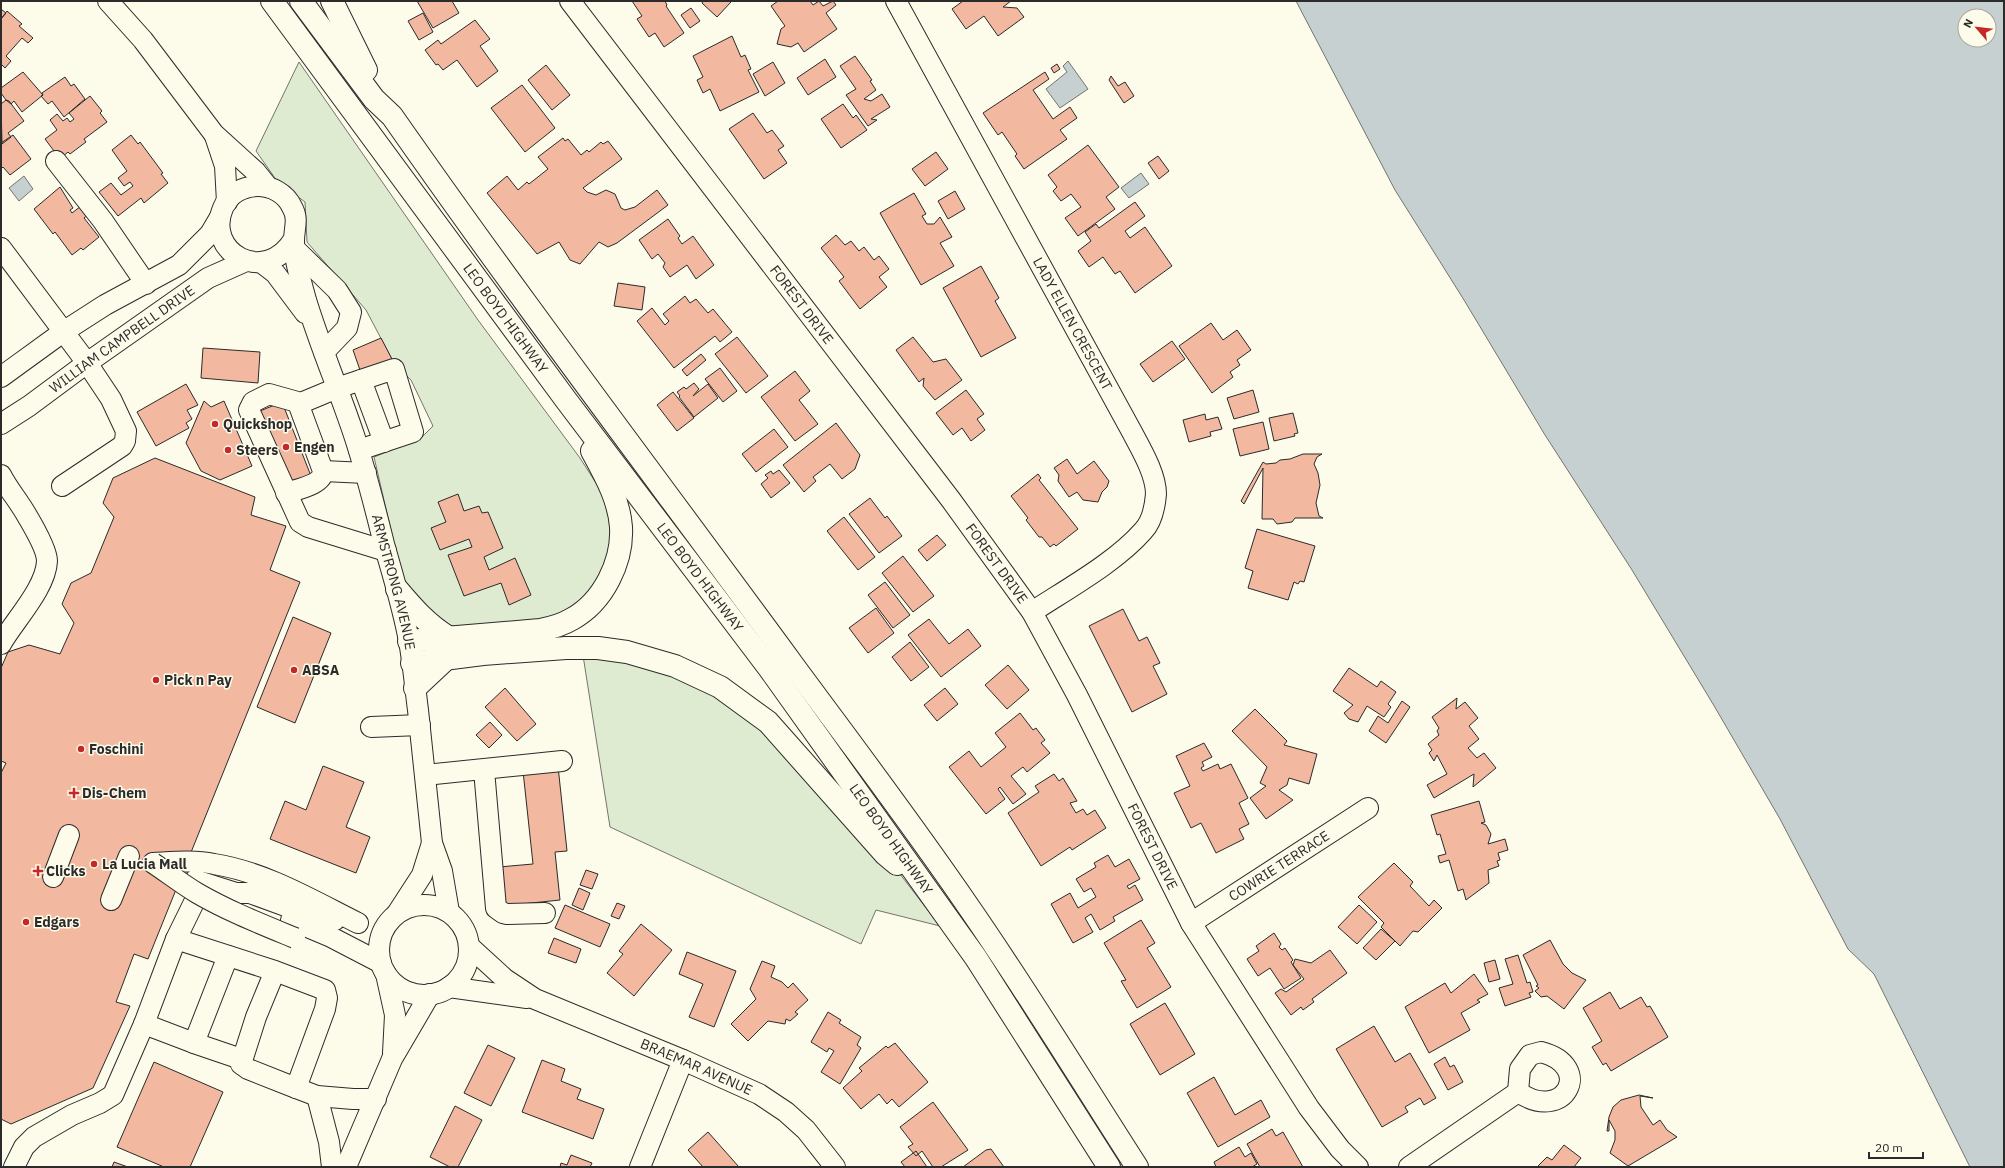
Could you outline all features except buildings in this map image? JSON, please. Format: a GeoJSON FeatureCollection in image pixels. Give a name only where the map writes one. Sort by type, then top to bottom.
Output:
{"type":"FeatureCollection","features":[{"type":"Feature","properties":{"kind":"highway","name":"LEO BOYD HIGHWAY"},"geometry":{"type":"LineString","coordinates":[[272,1],[566,400],[769,668],[930,892],[976,958],[1109,1167]]}},
{"type":"Feature","properties":{"kind":"highway","name":"LEO BOYD HIGHWAY"},"geometry":{"type":"LineString","coordinates":[[301,1],[374,99],[392,116],[489,255],[890,795],[970,907],[1066,1053],[1136,1167]]}},
{"type":"Feature","properties":{"kind":"highway"},"geometry":{"type":"LineString","coordinates":[[332,1],[351,42],[392,116]]}},
{"type":"Feature","properties":{"kind":"highway"},"geometry":{"type":"LineString","coordinates":[[412,663],[448,648],[518,633],[555,627],[572,619],[588,607],[601,592],[611,576],[617,562],[621,542],[621,526],[617,505],[606,478],[566,400]]}},
{"type":"Feature","properties":{"kind":"highway"},"geometry":{"type":"LineString","coordinates":[[397,589],[448,648]]}},
{"type":"Feature","properties":{"kind":"highway"},"geometry":{"type":"LineString","coordinates":[[409,641],[448,648],[598,648],[650,658],[698,676],[733,695],[768,722],[885,854],[930,892]]}},
{"type":"Feature","properties":{"kind":"highway"},"geometry":{"type":"LineString","coordinates":[[415,688],[448,648]]}},
{"type":"Feature","properties":{"kind":"street"},"geometry":{"type":"LineString","coordinates":[[108,1],[143,40],[214,134],[256,172],[268,187]]}},
{"type":"Feature","properties":{"kind":"street","name":"FOREST DRIVE"},"geometry":{"type":"LineString","coordinates":[[570,1],[951,500],[1032,612],[1077,695],[1191,924],[1309,1108],[1340,1149],[1358,1167]]}},
{"type":"Feature","properties":{"kind":"street","name":"LADY ELLEN CRESCENT"},"geometry":{"type":"LineString","coordinates":[[896,1],[1139,446],[1149,466],[1156,493],[1152,515],[1144,530],[1127,547],[1032,612]]}},
{"type":"Feature","properties":{"kind":"street"},"geometry":{"type":"LineString","coordinates":[[214,134],[226,166],[222,237],[226,246],[233,253],[254,262],[279,257],[294,244],[296,223],[292,207],[282,194],[268,187],[252,186],[245,188],[232,196],[224,209]]}},
{"type":"Feature","properties":{"kind":"street"},"geometry":{"type":"LineString","coordinates":[[56,161],[103,221],[146,284]]}},
{"type":"Feature","properties":{"kind":"street","name":"WILLIAM CAMPBELL DRIVE"},"geometry":{"type":"LineString","coordinates":[[1,377],[62,332],[105,305],[179,265],[210,234],[224,209]]}},
{"type":"Feature","properties":{"kind":"street"},"geometry":{"type":"LineString","coordinates":[[294,244],[337,290],[351,312],[347,328],[324,352]]}},
{"type":"Feature","properties":{"kind":"street","name":"ARMSTRONG AVENUE"},"geometry":{"type":"LineString","coordinates":[[294,244],[299,274],[316,330],[359,450],[397,589],[409,641],[420,725],[432,844],[442,871],[449,912]]}},
{"type":"Feature","properties":{"kind":"street"},"geometry":{"type":"LineString","coordinates":[[1,248],[62,332],[87,363],[111,399],[126,430],[125,441],[113,453],[62,486]]}},
{"type":"Feature","properties":{"kind":"street","name":"WILLIAM CAMPBELL DRIVE"},"geometry":{"type":"LineString","coordinates":[[1,424],[29,406],[87,363],[208,278],[254,262]]}},
{"type":"Feature","properties":{"kind":"street","name":"ARMSTRONG AVENUE"},"geometry":{"type":"LineString","coordinates":[[254,262],[275,273],[316,330]]}},
{"type":"Feature","properties":{"kind":"street"},"geometry":{"type":"LineString","coordinates":[[359,450],[413,432],[394,369],[298,403],[270,394],[253,402],[249,406],[249,410],[286,493],[297,517],[303,525],[386,551]]}},
{"type":"Feature","properties":{"kind":"street"},"geometry":{"type":"LineString","coordinates":[[361,380],[384,442]]}},
{"type":"Feature","properties":{"kind":"street"},"geometry":{"type":"LineString","coordinates":[[286,493],[318,481],[323,476],[323,471],[298,403]]}},
{"type":"Feature","properties":{"kind":"street"},"geometry":{"type":"LineString","coordinates":[[323,471],[366,473]]}},
{"type":"Feature","properties":{"kind":"street"},"geometry":{"type":"LineString","coordinates":[[1,644],[36,592],[44,574],[47,560],[42,546],[26,514],[2,478]]}},
{"type":"Feature","properties":{"kind":"street"},"geometry":{"type":"LineString","coordinates":[[371,727],[420,725]]}},
{"type":"Feature","properties":{"kind":"street"},"geometry":{"type":"LineString","coordinates":[[425,775],[562,761]]}},
{"type":"Feature","properties":{"kind":"street"},"geometry":{"type":"LineString","coordinates":[[484,770],[496,908],[507,914],[545,913]]}},
{"type":"Feature","properties":{"kind":"street","name":"COWRIE TERRACE"},"geometry":{"type":"LineString","coordinates":[[1191,924],[1368,808]]}},
{"type":"Feature","properties":{"kind":"street"},"geometry":{"type":"LineString","coordinates":[[53,877],[69,835]]}},
{"type":"Feature","properties":{"kind":"street","name":"ARMSTRONG AVENUE"},"geometry":{"type":"LineString","coordinates":[[394,916],[422,875],[432,844]]}},
{"type":"Feature","properties":{"kind":"street"},"geometry":{"type":"LineString","coordinates":[[111,900],[129,856]]}},
{"type":"Feature","properties":{"kind":"street"},"geometry":{"type":"LineString","coordinates":[[358,923],[284,887],[236,868],[193,862],[153,863],[214,903],[238,914],[295,938],[326,948],[359,950]]}},
{"type":"Feature","properties":{"kind":"street"},"geometry":{"type":"LineString","coordinates":[[14,1167],[24,1147],[34,1137],[72,1115],[100,1104],[113,1095],[144,1024],[199,882],[236,893],[250,893],[314,916],[358,923],[381,923],[410,907],[424,904],[437,906],[449,912],[460,922],[469,946],[466,964],[460,977],[450,987],[430,994],[413,994],[397,986],[383,969],[359,950],[251,903],[236,893]]}},
{"type":"Feature","properties":{"kind":"street"},"geometry":{"type":"LineString","coordinates":[[392,1059],[395,1015],[379,948],[382,933],[394,916]]}},
{"type":"Feature","properties":{"kind":"street"},"geometry":{"type":"LineString","coordinates":[[176,939],[275,971],[324,990],[327,998],[325,1009],[296,1088]]}},
{"type":"Feature","properties":{"kind":"street","name":"BRAEMAR AVENUE"},"geometry":{"type":"LineString","coordinates":[[469,946],[505,979],[535,999],[683,1060],[759,1094],[773,1102],[806,1130],[835,1167]]}},
{"type":"Feature","properties":{"kind":"street"},"geometry":{"type":"LineString","coordinates":[[194,1043],[228,956]]}},
{"type":"Feature","properties":{"kind":"street"},"geometry":{"type":"LineString","coordinates":[[275,971],[241,1059],[242,1066],[317,1096],[353,1100],[376,1099]]}},
{"type":"Feature","properties":{"kind":"street","name":"BRAEMAR AVENUE"},"geometry":{"type":"LineString","coordinates":[[450,987],[535,999]]}},
{"type":"Feature","properties":{"kind":"street"},"geometry":{"type":"LineString","coordinates":[[346,1167],[392,1059],[430,994]]}},
{"type":"Feature","properties":{"kind":"street"},"geometry":{"type":"LineString","coordinates":[[144,1024],[241,1059]]}},
{"type":"Feature","properties":{"kind":"street"},"geometry":{"type":"LineString","coordinates":[[640,1167],[683,1060]]}},
{"type":"Feature","properties":{"kind":"street"},"geometry":{"type":"LineString","coordinates":[[1409,1167],[1518,1092]]}},
{"type":"Feature","properties":{"kind":"street"},"geometry":{"type":"LineString","coordinates":[[317,1096],[329,1142],[332,1167]]}},
{"type":"Feature","properties":{"kind":"green space"},"geometry":{"type":"Polygon","coordinates":[[[299,62],[478,320],[580,458],[610,505],[619,528],[605,582],[565,620],[420,635],[402,578],[374,457],[421,438],[433,426],[411,380],[395,365],[366,310],[307,242],[305,202],[277,181],[256,151],[299,62]]]}},
{"type":"Feature","properties":{"kind":"green space"},"geometry":{"type":"Polygon","coordinates":[[[582,649],[717,681],[812,760],[940,926],[876,910],[861,944],[610,827],[582,649]]]}},
{"type":"Feature","properties":{"kind":"shaded area"},"geometry":{"type":"Polygon","coordinates":[[[1296,1],[2004,1],[2004,1167],[1970,1167],[1874,974],[1848,949],[1780,819],[1713,704],[1632,570],[1545,435],[1464,300],[1395,190],[1296,1]]]}},
{"type":"Feature","properties":{"kind":"shaded area"},"geometry":{"type":"Polygon","coordinates":[[[1068,61],[1088,89],[1060,108],[1046,89],[1067,72],[1063,66],[1068,61]]]}},
{"type":"Feature","properties":{"kind":"shaded area"},"geometry":{"type":"Polygon","coordinates":[[[1141,173],[1149,184],[1129,198],[1121,188],[1141,173]]]}},
{"type":"Feature","properties":{"kind":"shaded area"},"geometry":{"type":"Polygon","coordinates":[[[24,176],[33,189],[19,201],[9,188],[24,176]]]}},
{"type":"Feature","properties":{"kind":"place","name":"Quickshop"},"geometry":{"type":"Point","coordinates":[215,424]}},
{"type":"Feature","properties":{"kind":"place","name":"Engen"},"geometry":{"type":"Point","coordinates":[286,447]}},
{"type":"Feature","properties":{"kind":"place","name":"Steers"},"geometry":{"type":"Point","coordinates":[228,450]}},
{"type":"Feature","properties":{"kind":"place","name":"ABSA"},"geometry":{"type":"Point","coordinates":[294,670]}},
{"type":"Feature","properties":{"kind":"place","name":"Pick n Pay"},"geometry":{"type":"Point","coordinates":[156,680]}},
{"type":"Feature","properties":{"kind":"place","name":"Foschini"},"geometry":{"type":"Point","coordinates":[81,749]}},
{"type":"Feature","properties":{"kind":"place","name":"Dis-Chem"},"geometry":{"type":"Point","coordinates":[74,793]}},
{"type":"Feature","properties":{"kind":"place","name":"La Lucia Mall"},"geometry":{"type":"Point","coordinates":[94,864]}},
{"type":"Feature","properties":{"kind":"place","name":"Clicks"},"geometry":{"type":"Point","coordinates":[38,871]}},
{"type":"Feature","properties":{"kind":"place","name":"Edgars"},"geometry":{"type":"Point","coordinates":[26,922]}}]}
